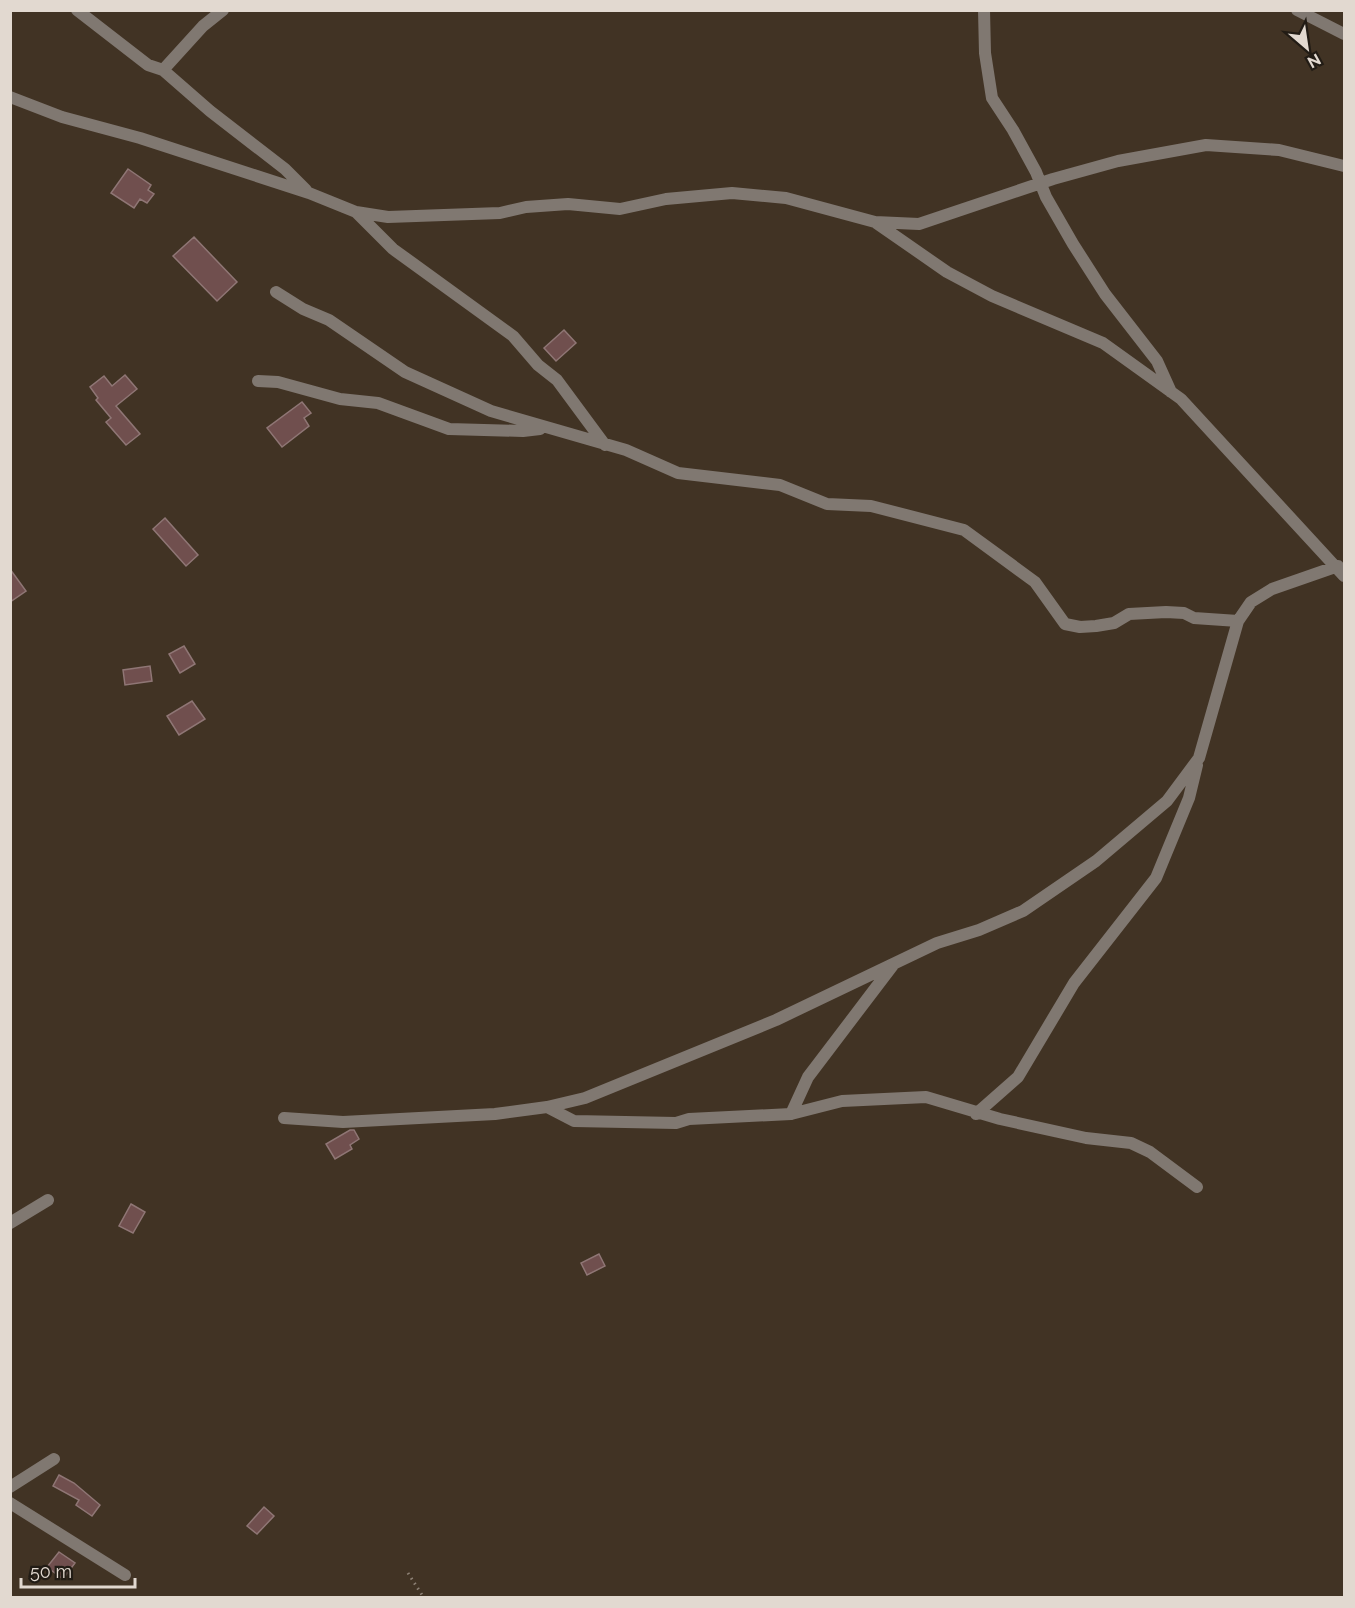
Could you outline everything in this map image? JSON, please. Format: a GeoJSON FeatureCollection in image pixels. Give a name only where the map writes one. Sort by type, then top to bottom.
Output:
{"type":"FeatureCollection","features":[{"type":"Feature","properties":{"kind":"street"},"geometry":{"type":"LineString","coordinates":[[77,10],[148,65],[163,70],[210,111],[285,169],[309,193]]}},
{"type":"Feature","properties":{"kind":"street"},"geometry":{"type":"LineString","coordinates":[[163,70],[203,26],[223,10]]}},
{"type":"Feature","properties":{"kind":"street"},"geometry":{"type":"LineString","coordinates":[[984,10],[985,53],[992,98],[1013,130],[1073,244],[1105,294],[1157,361],[1171,393]]}},
{"type":"Feature","properties":{"kind":"street"},"geometry":{"type":"LineString","coordinates":[[1297,10],[1343,31]]}},
{"type":"Feature","properties":{"kind":"street"},"geometry":{"type":"LineString","coordinates":[[10,98],[62,117],[140,138],[309,193],[356,212],[388,217],[500,213],[526,207],[568,204],[620,209],[666,199],[732,193],[786,198],[875,222],[919,224],[1041,183],[1118,161],[1206,145],[1279,150],[1344,166]]}},
{"type":"Feature","properties":{"kind":"street"},"geometry":{"type":"LineString","coordinates":[[356,212],[393,249],[513,336],[538,365],[557,380],[606,446]]}},
{"type":"Feature","properties":{"kind":"street"},"geometry":{"type":"LineString","coordinates":[[875,222],[947,272],[983,291],[1102,343],[1180,399],[1341,571],[1272,589],[1251,602],[1238,621],[1189,798],[1156,878],[1074,983],[1018,1077],[976,1114]]}},
{"type":"Feature","properties":{"kind":"street"},"geometry":{"type":"LineString","coordinates":[[276,292],[303,309],[329,320],[413,376],[467,402],[546,428],[626,450],[678,473],[724,476],[780,485],[827,504],[871,506],[964,530],[1035,582],[1065,624],[1080,627],[1096,626],[1114,623],[1129,614],[1166,612],[1184,613],[1194,618],[1238,621]]}},
{"type":"Feature","properties":{"kind":"street"},"geometry":{"type":"LineString","coordinates":[[258,381],[278,382],[340,399],[378,403],[448,429],[523,431],[546,428]]}},
{"type":"Feature","properties":{"kind":"street"},"geometry":{"type":"LineString","coordinates":[[284,1118],[343,1122],[495,1114],[547,1107],[585,1098],[776,1020],[936,943],[979,930],[1023,911],[1063,885],[1134,832],[1167,801],[1199,758]]}},
{"type":"Feature","properties":{"kind":"street"},"geometry":{"type":"LineString","coordinates":[[791,1114],[808,1077],[896,962]]}},
{"type":"Feature","properties":{"kind":"street"},"geometry":{"type":"LineString","coordinates":[[547,1107],[574,1121],[637,1123],[791,1114],[842,1101],[926,1097],[976,1114],[1086,1138],[1131,1143],[1150,1152],[1197,1187]]}},
{"type":"Feature","properties":{"kind":"street"},"geometry":{"type":"LineString","coordinates":[[10,1223],[48,1200]]}},
{"type":"Feature","properties":{"kind":"street"},"geometry":{"type":"LineString","coordinates":[[10,1487],[54,1459]]}},
{"type":"Feature","properties":{"kind":"street"},"geometry":{"type":"LineString","coordinates":[[10,1503],[125,1575]]}},
{"type":"Feature","properties":{"kind":"path"},"geometry":{"type":"LineString","coordinates":[[408,1573],[424,1598]]}},
{"type":"Feature","properties":{"kind":"building"},"geometry":{"type":"Polygon","coordinates":[[[128,169],[151,185],[148,190],[154,194],[147,203],[140,199],[134,208],[111,193],[128,169]]]}},
{"type":"Feature","properties":{"kind":"building"},"geometry":{"type":"Polygon","coordinates":[[[194,237],[237,282],[217,301],[173,256],[194,237]]]}},
{"type":"Feature","properties":{"kind":"building"},"geometry":{"type":"Polygon","coordinates":[[[564,330],[576,343],[556,361],[544,348],[564,330]]]}},
{"type":"Feature","properties":{"kind":"building"},"geometry":{"type":"Polygon","coordinates":[[[125,375],[137,389],[116,406],[140,434],[126,445],[106,422],[111,418],[96,400],[98,398],[90,387],[104,376],[112,386],[125,375]]]}},
{"type":"Feature","properties":{"kind":"building"},"geometry":{"type":"Polygon","coordinates":[[[302,402],[311,413],[304,418],[309,426],[282,447],[267,428],[302,402]]]}},
{"type":"Feature","properties":{"kind":"building"},"geometry":{"type":"Polygon","coordinates":[[[165,518],[198,555],[186,566],[153,529],[165,518]]]}},
{"type":"Feature","properties":{"kind":"building"},"geometry":{"type":"Polygon","coordinates":[[[10,569],[26,591],[10,602],[10,569]]]}},
{"type":"Feature","properties":{"kind":"building"},"geometry":{"type":"Polygon","coordinates":[[[184,646],[195,664],[180,673],[169,654],[184,646]]]}},
{"type":"Feature","properties":{"kind":"building"},"geometry":{"type":"Polygon","coordinates":[[[150,666],[152,681],[125,685],[123,670],[150,666]]]}},
{"type":"Feature","properties":{"kind":"building"},"geometry":{"type":"Polygon","coordinates":[[[192,701],[205,719],[179,735],[167,716],[192,701]]]}},
{"type":"Feature","properties":{"kind":"building"},"geometry":{"type":"Polygon","coordinates":[[[354,1130],[359,1139],[350,1145],[352,1149],[335,1159],[326,1144],[354,1130]]]}},
{"type":"Feature","properties":{"kind":"building"},"geometry":{"type":"Polygon","coordinates":[[[131,1204],[145,1212],[133,1233],[119,1226],[131,1204]]]}},
{"type":"Feature","properties":{"kind":"building"},"geometry":{"type":"Polygon","coordinates":[[[599,1254],[605,1266],[587,1275],[581,1263],[599,1254]]]}},
{"type":"Feature","properties":{"kind":"building"},"geometry":{"type":"Polygon","coordinates":[[[59,1475],[74,1483],[100,1505],[92,1516],[76,1505],[79,1500],[53,1486],[59,1475]]]}},
{"type":"Feature","properties":{"kind":"building"},"geometry":{"type":"Polygon","coordinates":[[[264,1507],[274,1516],[257,1534],[247,1526],[264,1507]]]}},
{"type":"Feature","properties":{"kind":"building"},"geometry":{"type":"Polygon","coordinates":[[[59,1552],[75,1563],[63,1579],[47,1567],[59,1552]]]}}]}
